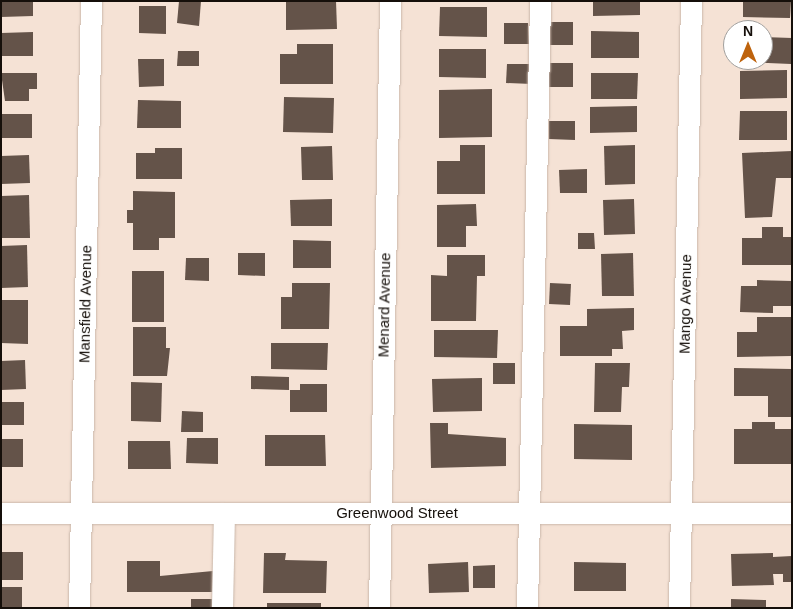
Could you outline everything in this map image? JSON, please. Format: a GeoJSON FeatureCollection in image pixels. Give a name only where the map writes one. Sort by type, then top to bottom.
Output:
{"type":"FeatureCollection","features":[{"type":"Feature","properties":{"kind":"street","name":"Mansfield Avenue"},"geometry":{"type":"LineString","coordinates":[[79,608],[91,1]]}},
{"type":"Feature","properties":{"kind":"street","name":"Menard Avenue"},"geometry":{"type":"LineString","coordinates":[[379,608],[390,1]]}},
{"type":"Feature","properties":{"kind":"street"},"geometry":{"type":"LineString","coordinates":[[527,608],[540,1]]}},
{"type":"Feature","properties":{"kind":"street","name":"Mango Avenue"},"geometry":{"type":"LineString","coordinates":[[678,608],[691,1]]}},
{"type":"Feature","properties":{"kind":"street","name":"Greenwood Street"},"geometry":{"type":"LineString","coordinates":[[1,513],[792,513]]}},
{"type":"Feature","properties":{"kind":"street"},"geometry":{"type":"LineString","coordinates":[[222,608],[224,513]]}},
{"type":"Feature","properties":{"kind":"building"},"geometry":{"type":"Polygon","coordinates":[[[1,1],[33,1],[33,16],[1,17],[1,1]]]}},
{"type":"Feature","properties":{"kind":"building"},"geometry":{"type":"Polygon","coordinates":[[[179,1],[201,1],[199,26],[177,23],[179,1]]]}},
{"type":"Feature","properties":{"kind":"building"},"geometry":{"type":"Polygon","coordinates":[[[286,1],[336,1],[337,29],[286,30],[286,1]]]}},
{"type":"Feature","properties":{"kind":"building"},"geometry":{"type":"Polygon","coordinates":[[[593,1],[640,1],[640,15],[593,16],[593,1]]]}},
{"type":"Feature","properties":{"kind":"building"},"geometry":{"type":"Polygon","coordinates":[[[743,1],[791,1],[790,18],[743,17],[743,1]]]}},
{"type":"Feature","properties":{"kind":"building"},"geometry":{"type":"Polygon","coordinates":[[[139,6],[166,6],[166,34],[139,33],[139,6]]]}},
{"type":"Feature","properties":{"kind":"building"},"geometry":{"type":"Polygon","coordinates":[[[440,7],[487,7],[487,37],[439,36],[440,7]]]}},
{"type":"Feature","properties":{"kind":"building"},"geometry":{"type":"Polygon","coordinates":[[[548,22],[573,22],[573,45],[548,45],[548,22]]]}},
{"type":"Feature","properties":{"kind":"building"},"geometry":{"type":"Polygon","coordinates":[[[504,23],[528,23],[529,44],[504,44],[504,23]]]}},
{"type":"Feature","properties":{"kind":"building"},"geometry":{"type":"Polygon","coordinates":[[[591,31],[639,32],[639,58],[591,58],[591,31]]]}},
{"type":"Feature","properties":{"kind":"building"},"geometry":{"type":"Polygon","coordinates":[[[33,32],[33,56],[1,56],[1,33],[33,32]]]}},
{"type":"Feature","properties":{"kind":"building"},"geometry":{"type":"Polygon","coordinates":[[[773,37],[792,38],[791,64],[773,63],[773,37]]]}},
{"type":"Feature","properties":{"kind":"building"},"geometry":{"type":"Polygon","coordinates":[[[297,44],[333,44],[333,84],[280,84],[280,54],[297,54],[297,44]]]}},
{"type":"Feature","properties":{"kind":"building"},"geometry":{"type":"Polygon","coordinates":[[[439,49],[486,49],[486,78],[439,77],[439,49]]]}},
{"type":"Feature","properties":{"kind":"building"},"geometry":{"type":"Polygon","coordinates":[[[178,51],[199,51],[199,66],[177,66],[178,51]]]}},
{"type":"Feature","properties":{"kind":"building"},"geometry":{"type":"Polygon","coordinates":[[[138,59],[164,59],[164,86],[139,87],[138,59]]]}},
{"type":"Feature","properties":{"kind":"building"},"geometry":{"type":"Polygon","coordinates":[[[546,63],[573,63],[573,87],[546,87],[546,63]]]}},
{"type":"Feature","properties":{"kind":"building"},"geometry":{"type":"Polygon","coordinates":[[[507,64],[532,64],[532,84],[506,83],[507,64]]]}},
{"type":"Feature","properties":{"kind":"building"},"geometry":{"type":"Polygon","coordinates":[[[787,70],[787,98],[740,99],[740,71],[787,70]]]}},
{"type":"Feature","properties":{"kind":"building"},"geometry":{"type":"Polygon","coordinates":[[[1,73],[37,73],[37,89],[29,89],[29,101],[5,101],[1,73]]]}},
{"type":"Feature","properties":{"kind":"building"},"geometry":{"type":"Polygon","coordinates":[[[591,73],[638,73],[637,99],[591,99],[591,73]]]}},
{"type":"Feature","properties":{"kind":"building"},"geometry":{"type":"Polygon","coordinates":[[[492,89],[492,137],[439,138],[439,90],[492,89]]]}},
{"type":"Feature","properties":{"kind":"building"},"geometry":{"type":"Polygon","coordinates":[[[284,97],[334,98],[333,133],[283,132],[284,97]]]}},
{"type":"Feature","properties":{"kind":"building"},"geometry":{"type":"Polygon","coordinates":[[[138,100],[181,101],[181,128],[137,128],[138,100]]]}},
{"type":"Feature","properties":{"kind":"building"},"geometry":{"type":"Polygon","coordinates":[[[637,106],[637,132],[590,133],[590,107],[637,106]]]}},
{"type":"Feature","properties":{"kind":"building"},"geometry":{"type":"Polygon","coordinates":[[[740,111],[787,111],[787,140],[739,140],[740,111]]]}},
{"type":"Feature","properties":{"kind":"building"},"geometry":{"type":"Polygon","coordinates":[[[1,114],[32,114],[32,138],[1,138],[1,114]]]}},
{"type":"Feature","properties":{"kind":"building"},"geometry":{"type":"Polygon","coordinates":[[[549,121],[575,121],[575,140],[549,139],[549,121]]]}},
{"type":"Feature","properties":{"kind":"building"},"geometry":{"type":"Polygon","coordinates":[[[460,145],[485,145],[485,194],[437,194],[437,161],[460,161],[460,145]]]}},
{"type":"Feature","properties":{"kind":"building"},"geometry":{"type":"Polygon","coordinates":[[[635,145],[635,184],[605,185],[604,146],[635,145]]]}},
{"type":"Feature","properties":{"kind":"building"},"geometry":{"type":"Polygon","coordinates":[[[332,146],[333,180],[302,180],[301,147],[332,146]]]}},
{"type":"Feature","properties":{"kind":"building"},"geometry":{"type":"Polygon","coordinates":[[[155,148],[182,148],[182,179],[136,179],[136,153],[155,153],[155,148]]]}},
{"type":"Feature","properties":{"kind":"building"},"geometry":{"type":"Polygon","coordinates":[[[792,151],[792,178],[776,178],[772,217],[745,218],[742,153],[792,151]]]}},
{"type":"Feature","properties":{"kind":"building"},"geometry":{"type":"Polygon","coordinates":[[[29,155],[30,183],[1,184],[1,156],[29,155]]]}},
{"type":"Feature","properties":{"kind":"building"},"geometry":{"type":"Polygon","coordinates":[[[587,169],[587,193],[560,193],[559,170],[587,169]]]}},
{"type":"Feature","properties":{"kind":"building"},"geometry":{"type":"Polygon","coordinates":[[[133,191],[175,192],[175,238],[159,238],[159,250],[133,250],[133,223],[127,223],[127,210],[133,210],[133,191]]]}},
{"type":"Feature","properties":{"kind":"building"},"geometry":{"type":"Polygon","coordinates":[[[29,195],[30,238],[1,238],[1,196],[29,195]]]}},
{"type":"Feature","properties":{"kind":"building"},"geometry":{"type":"Polygon","coordinates":[[[332,199],[332,226],[291,226],[290,200],[332,199]]]}},
{"type":"Feature","properties":{"kind":"building"},"geometry":{"type":"Polygon","coordinates":[[[634,199],[635,234],[604,235],[603,200],[634,199]]]}},
{"type":"Feature","properties":{"kind":"building"},"geometry":{"type":"Polygon","coordinates":[[[476,204],[477,226],[466,226],[466,247],[437,247],[437,205],[476,204]]]}},
{"type":"Feature","properties":{"kind":"building"},"geometry":{"type":"Polygon","coordinates":[[[762,227],[783,227],[783,237],[792,237],[792,265],[742,265],[742,238],[762,238],[762,227]]]}},
{"type":"Feature","properties":{"kind":"building"},"geometry":{"type":"Polygon","coordinates":[[[578,233],[594,233],[595,249],[578,249],[578,233]]]}},
{"type":"Feature","properties":{"kind":"building"},"geometry":{"type":"Polygon","coordinates":[[[293,240],[331,241],[331,268],[293,268],[293,240]]]}},
{"type":"Feature","properties":{"kind":"building"},"geometry":{"type":"Polygon","coordinates":[[[27,245],[28,287],[1,288],[1,246],[27,245]]]}},
{"type":"Feature","properties":{"kind":"building"},"geometry":{"type":"Polygon","coordinates":[[[238,253],[265,253],[265,276],[238,275],[238,253]]]}},
{"type":"Feature","properties":{"kind":"building"},"geometry":{"type":"Polygon","coordinates":[[[633,253],[634,296],[602,296],[601,254],[633,253]]]}},
{"type":"Feature","properties":{"kind":"building"},"geometry":{"type":"Polygon","coordinates":[[[447,255],[485,255],[485,276],[477,276],[476,321],[431,321],[431,275],[447,276],[447,255]]]}},
{"type":"Feature","properties":{"kind":"building"},"geometry":{"type":"Polygon","coordinates":[[[186,258],[209,258],[209,281],[185,280],[186,258]]]}},
{"type":"Feature","properties":{"kind":"building"},"geometry":{"type":"Polygon","coordinates":[[[132,271],[164,271],[164,322],[132,322],[132,271]]]}},
{"type":"Feature","properties":{"kind":"building"},"geometry":{"type":"Polygon","coordinates":[[[757,280],[792,281],[792,306],[773,306],[773,313],[740,312],[741,286],[757,286],[757,280]]]}},
{"type":"Feature","properties":{"kind":"building"},"geometry":{"type":"Polygon","coordinates":[[[292,283],[330,283],[329,329],[281,329],[281,297],[292,297],[292,283]]]}},
{"type":"Feature","properties":{"kind":"building"},"geometry":{"type":"Polygon","coordinates":[[[550,283],[571,284],[570,305],[549,304],[550,283]]]}},
{"type":"Feature","properties":{"kind":"building"},"geometry":{"type":"Polygon","coordinates":[[[1,300],[28,300],[28,344],[1,343],[1,300]]]}},
{"type":"Feature","properties":{"kind":"building"},"geometry":{"type":"Polygon","coordinates":[[[634,308],[634,330],[622,331],[623,349],[612,349],[612,356],[560,356],[560,326],[587,326],[587,309],[634,308]]]}},
{"type":"Feature","properties":{"kind":"building"},"geometry":{"type":"Polygon","coordinates":[[[757,317],[792,317],[792,356],[737,357],[737,332],[757,332],[757,317]]]}},
{"type":"Feature","properties":{"kind":"building"},"geometry":{"type":"Polygon","coordinates":[[[133,327],[166,327],[166,348],[170,348],[167,376],[133,376],[133,327]]]}},
{"type":"Feature","properties":{"kind":"building"},"geometry":{"type":"Polygon","coordinates":[[[434,330],[498,330],[497,358],[434,357],[434,330]]]}},
{"type":"Feature","properties":{"kind":"building"},"geometry":{"type":"Polygon","coordinates":[[[271,343],[328,343],[327,370],[271,369],[271,343]]]}},
{"type":"Feature","properties":{"kind":"building"},"geometry":{"type":"Polygon","coordinates":[[[25,360],[26,389],[1,390],[1,361],[25,360]]]}},
{"type":"Feature","properties":{"kind":"building"},"geometry":{"type":"Polygon","coordinates":[[[493,363],[515,363],[515,384],[493,384],[493,363]]]}},
{"type":"Feature","properties":{"kind":"building"},"geometry":{"type":"Polygon","coordinates":[[[595,363],[630,363],[629,387],[622,387],[621,412],[594,412],[595,363]]]}},
{"type":"Feature","properties":{"kind":"building"},"geometry":{"type":"Polygon","coordinates":[[[734,368],[792,369],[792,417],[768,417],[768,396],[734,396],[734,368]]]}},
{"type":"Feature","properties":{"kind":"building"},"geometry":{"type":"Polygon","coordinates":[[[251,376],[289,377],[289,390],[251,389],[251,376]]]}},
{"type":"Feature","properties":{"kind":"building"},"geometry":{"type":"Polygon","coordinates":[[[482,378],[482,411],[433,412],[432,379],[482,378]]]}},
{"type":"Feature","properties":{"kind":"building"},"geometry":{"type":"Polygon","coordinates":[[[131,382],[162,383],[161,422],[131,421],[131,382]]]}},
{"type":"Feature","properties":{"kind":"building"},"geometry":{"type":"Polygon","coordinates":[[[300,384],[327,384],[327,412],[290,412],[290,390],[300,390],[300,384]]]}},
{"type":"Feature","properties":{"kind":"building"},"geometry":{"type":"Polygon","coordinates":[[[1,402],[24,402],[24,425],[1,425],[1,402]]]}},
{"type":"Feature","properties":{"kind":"building"},"geometry":{"type":"Polygon","coordinates":[[[182,411],[203,412],[203,432],[181,432],[182,411]]]}},
{"type":"Feature","properties":{"kind":"building"},"geometry":{"type":"Polygon","coordinates":[[[752,422],[775,422],[775,429],[792,429],[792,464],[734,464],[734,429],[752,429],[752,422]]]}},
{"type":"Feature","properties":{"kind":"building"},"geometry":{"type":"Polygon","coordinates":[[[430,423],[448,423],[448,434],[506,438],[506,466],[431,468],[430,423]]]}},
{"type":"Feature","properties":{"kind":"building"},"geometry":{"type":"Polygon","coordinates":[[[574,424],[632,425],[632,460],[574,459],[574,424]]]}},
{"type":"Feature","properties":{"kind":"building"},"geometry":{"type":"Polygon","coordinates":[[[265,435],[325,435],[326,466],[265,466],[265,435]]]}},
{"type":"Feature","properties":{"kind":"building"},"geometry":{"type":"Polygon","coordinates":[[[187,438],[218,438],[218,464],[186,463],[187,438]]]}},
{"type":"Feature","properties":{"kind":"building"},"geometry":{"type":"Polygon","coordinates":[[[1,439],[23,439],[23,467],[1,467],[1,439]]]}},
{"type":"Feature","properties":{"kind":"building"},"geometry":{"type":"Polygon","coordinates":[[[128,441],[170,441],[171,469],[128,469],[128,441]]]}},
{"type":"Feature","properties":{"kind":"building"},"geometry":{"type":"Polygon","coordinates":[[[1,552],[23,552],[23,580],[1,580],[1,552]]]}},
{"type":"Feature","properties":{"kind":"building"},"geometry":{"type":"Polygon","coordinates":[[[264,553],[286,553],[285,560],[327,561],[326,593],[263,593],[264,553]]]}},
{"type":"Feature","properties":{"kind":"building"},"geometry":{"type":"Polygon","coordinates":[[[773,553],[773,557],[792,556],[792,582],[783,582],[783,574],[773,574],[774,585],[732,586],[731,554],[773,553]]]}},
{"type":"Feature","properties":{"kind":"building"},"geometry":{"type":"Polygon","coordinates":[[[127,561],[160,561],[160,576],[213,571],[213,592],[127,592],[127,561]]]}},
{"type":"Feature","properties":{"kind":"building"},"geometry":{"type":"Polygon","coordinates":[[[468,562],[469,592],[429,593],[428,564],[468,562]]]}},
{"type":"Feature","properties":{"kind":"building"},"geometry":{"type":"Polygon","coordinates":[[[574,562],[626,563],[626,591],[574,591],[574,562]]]}},
{"type":"Feature","properties":{"kind":"building"},"geometry":{"type":"Polygon","coordinates":[[[495,565],[495,588],[473,588],[473,566],[495,565]]]}},
{"type":"Feature","properties":{"kind":"building"},"geometry":{"type":"Polygon","coordinates":[[[1,587],[22,587],[22,608],[1,608],[1,587]]]}},
{"type":"Feature","properties":{"kind":"building"},"geometry":{"type":"Polygon","coordinates":[[[191,599],[212,599],[212,608],[191,608],[191,599]]]}},
{"type":"Feature","properties":{"kind":"building"},"geometry":{"type":"Polygon","coordinates":[[[731,599],[766,600],[766,608],[731,608],[731,599]]]}},
{"type":"Feature","properties":{"kind":"building"},"geometry":{"type":"Polygon","coordinates":[[[267,603],[321,603],[321,608],[267,608],[267,603]]]}}]}
